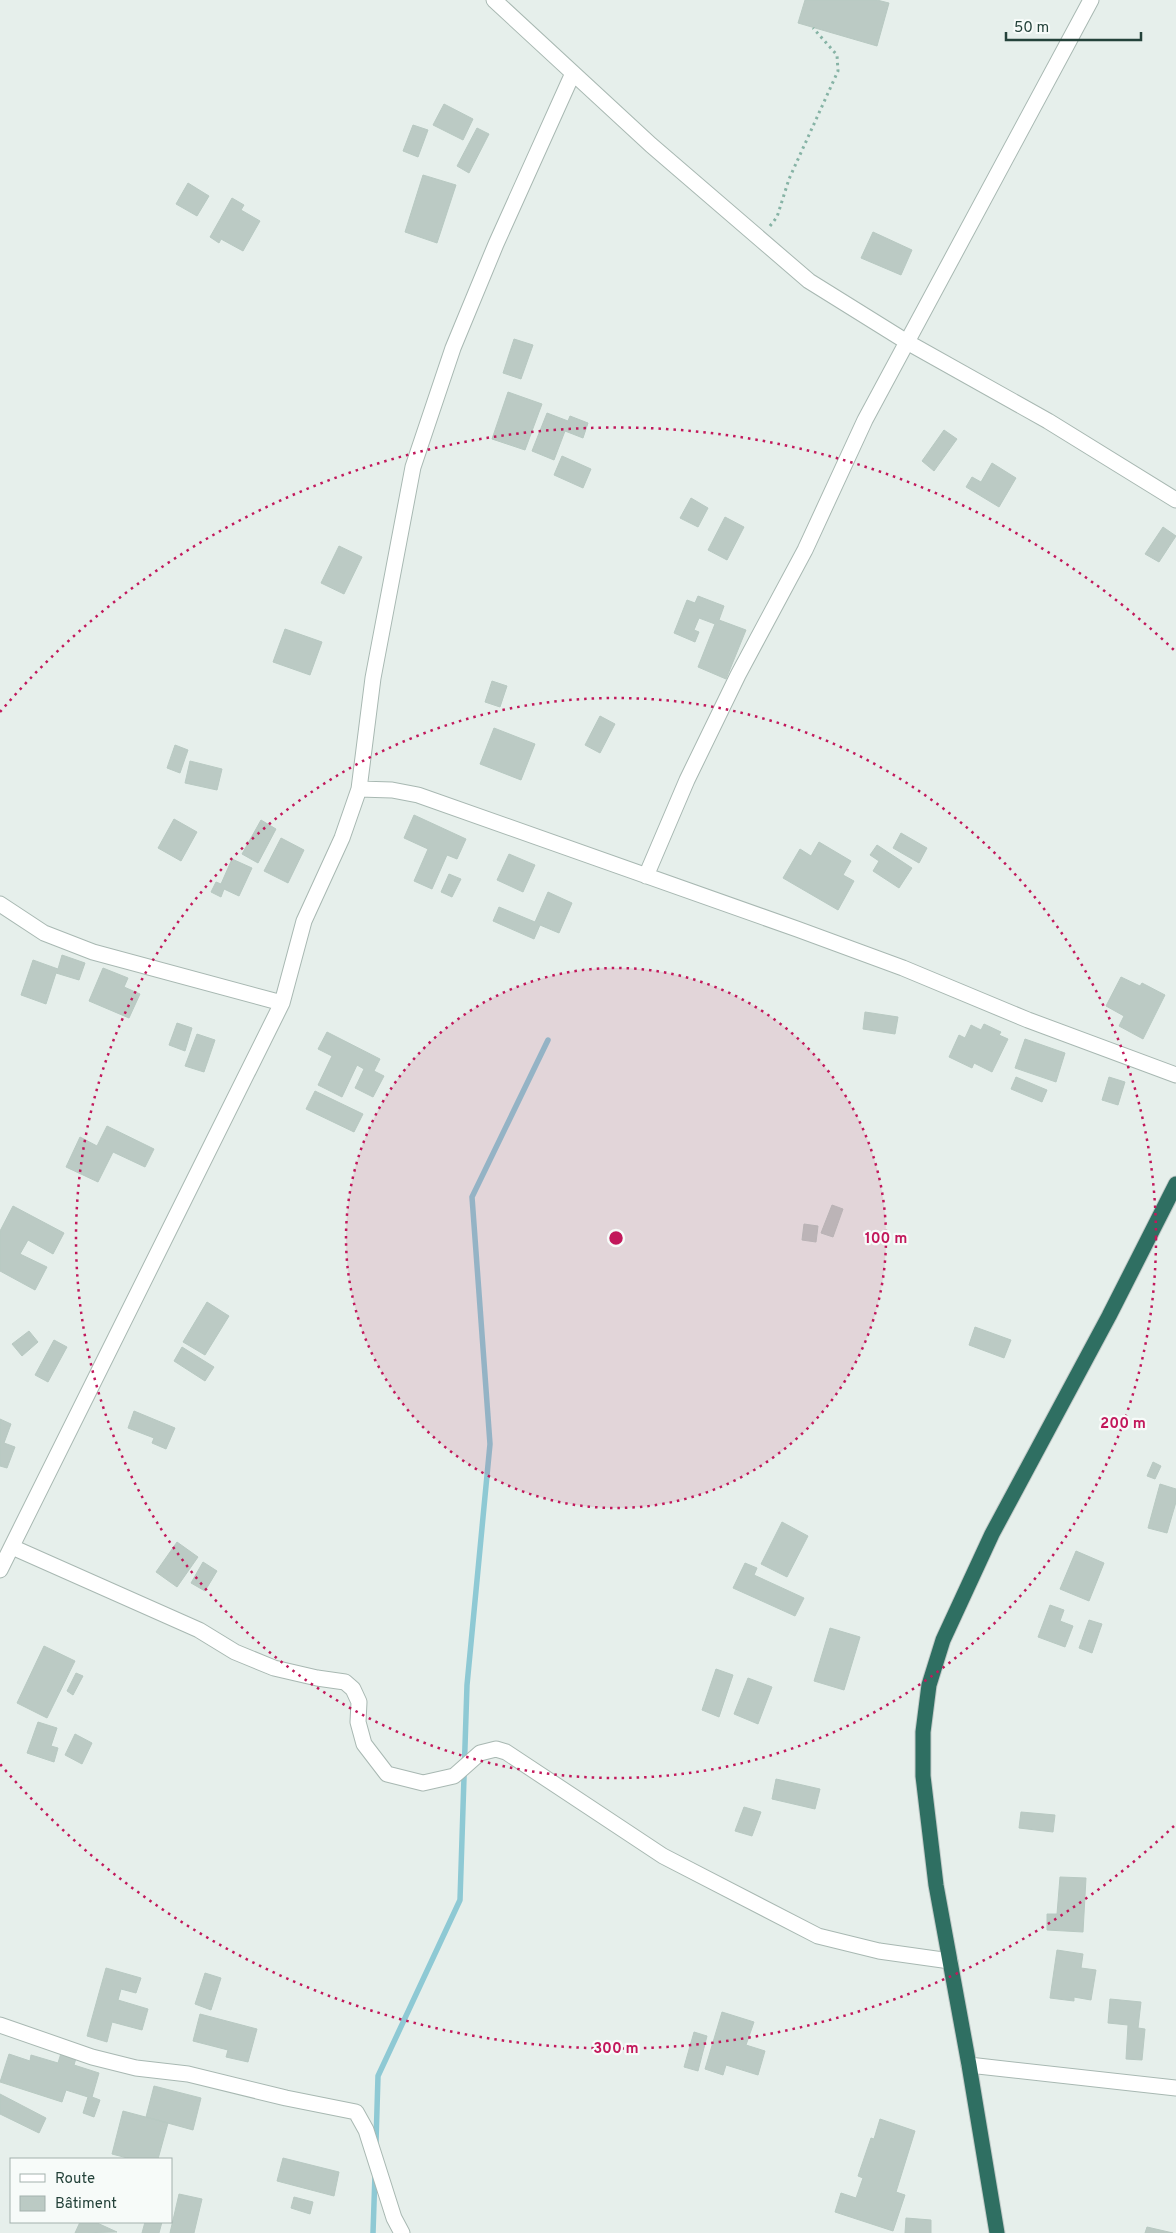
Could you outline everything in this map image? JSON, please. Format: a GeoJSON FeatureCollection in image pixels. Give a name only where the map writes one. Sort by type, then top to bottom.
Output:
{"type":"FeatureCollection","features":[{"type":"Feature","properties":{"kind":"highway"},"geometry":{"type":"LineString","coordinates":[[997,2233],[936,1885],[923,1776],[923,1732],[929,1685],[942,1640],[992,1534],[1176,1184]]}},
{"type":"Feature","properties":{"kind":"street"},"geometry":{"type":"LineString","coordinates":[[494,0],[651,145],[809,281],[908,342],[1048,421],[1176,500]]}},
{"type":"Feature","properties":{"kind":"street"},"geometry":{"type":"LineString","coordinates":[[646,876],[687,780],[738,674],[805,550],[865,420],[908,342],[965,230],[1091,0]]}},
{"type":"Feature","properties":{"kind":"street"},"geometry":{"type":"LineString","coordinates":[[573,73],[496,244],[454,348],[413,466],[373,678],[359,789],[342,838],[304,922],[282,1003],[5,1557],[199,1630],[235,1652],[274,1668],[345,1682],[353,1689],[359,1702],[358,1722],[364,1744],[387,1774],[423,1783],[454,1776],[480,1753],[496,1749],[506,1752],[663,1856],[818,1936],[879,1951],[950,1961]]}},
{"type":"Feature","properties":{"kind":"street"},"geometry":{"type":"LineString","coordinates":[[359,789],[392,790],[418,794],[903,968],[1028,1020],[1176,1075]]}},
{"type":"Feature","properties":{"kind":"street"},"geometry":{"type":"LineString","coordinates":[[0,904],[44,933],[93,952],[282,1003]]}},
{"type":"Feature","properties":{"kind":"street"},"geometry":{"type":"LineString","coordinates":[[0,2025],[92,2056],[136,2068],[188,2074],[286,2098],[356,2112],[366,2130],[394,2218],[402,2233]]}},
{"type":"Feature","properties":{"kind":"street"},"geometry":{"type":"LineString","coordinates":[[969,2065],[1176,2088]]}},
{"type":"Feature","properties":{"kind":"path"},"geometry":{"type":"LineString","coordinates":[[759,239],[777,216],[789,179],[838,71],[837,55],[813,28]]}},
{"type":"Feature","properties":{"kind":"building"},"geometry":{"type":"Polygon","coordinates":[[[805,0],[877,0],[889,3],[877,46],[798,23],[805,0]]]}},
{"type":"Feature","properties":{"kind":"building"},"geometry":{"type":"Polygon","coordinates":[[[444,104],[473,119],[463,140],[433,125],[444,104]]]}},
{"type":"Feature","properties":{"kind":"building"},"geometry":{"type":"Polygon","coordinates":[[[413,125],[428,130],[418,157],[403,151],[413,125]]]}},
{"type":"Feature","properties":{"kind":"building"},"geometry":{"type":"Polygon","coordinates":[[[477,128],[489,134],[469,173],[457,166],[477,128]]]}},
{"type":"Feature","properties":{"kind":"building"},"geometry":{"type":"Polygon","coordinates":[[[423,175],[456,185],[437,243],[405,232],[423,175]]]}},
{"type":"Feature","properties":{"kind":"building"},"geometry":{"type":"Polygon","coordinates":[[[188,183],[209,196],[197,216],[176,204],[188,183]]]}},
{"type":"Feature","properties":{"kind":"building"},"geometry":{"type":"Polygon","coordinates":[[[232,198],[244,205],[241,210],[260,221],[243,251],[221,239],[219,243],[210,237],[232,198]]]}},
{"type":"Feature","properties":{"kind":"building"},"geometry":{"type":"Polygon","coordinates":[[[873,232],[912,250],[901,275],[861,258],[873,232]]]}},
{"type":"Feature","properties":{"kind":"building"},"geometry":{"type":"Polygon","coordinates":[[[514,339],[533,345],[521,379],[503,373],[514,339]]]}},
{"type":"Feature","properties":{"kind":"building"},"geometry":{"type":"Polygon","coordinates":[[[508,392],[542,404],[525,450],[492,439],[508,392]]]}},
{"type":"Feature","properties":{"kind":"building"},"geometry":{"type":"Polygon","coordinates":[[[547,413],[568,421],[570,416],[588,423],[583,438],[565,431],[554,460],[532,451],[547,413]]]}},
{"type":"Feature","properties":{"kind":"building"},"geometry":{"type":"Polygon","coordinates":[[[944,430],[957,439],[934,471],[922,461],[944,430]]]}},
{"type":"Feature","properties":{"kind":"building"},"geometry":{"type":"Polygon","coordinates":[[[562,456],[591,469],[583,488],[554,475],[562,456]]]}},
{"type":"Feature","properties":{"kind":"building"},"geometry":{"type":"Polygon","coordinates":[[[992,463],[1016,478],[999,507],[966,487],[972,477],[981,482],[992,463]]]}},
{"type":"Feature","properties":{"kind":"building"},"geometry":{"type":"Polygon","coordinates":[[[691,498],[708,508],[698,527],[680,518],[691,498]]]}},
{"type":"Feature","properties":{"kind":"building"},"geometry":{"type":"Polygon","coordinates":[[[725,517],[744,527],[727,560],[708,550],[725,517]]]}},
{"type":"Feature","properties":{"kind":"building"},"geometry":{"type":"Polygon","coordinates":[[[1163,527],[1176,536],[1159,562],[1145,554],[1163,527]]]}},
{"type":"Feature","properties":{"kind":"building"},"geometry":{"type":"Polygon","coordinates":[[[339,546],[362,557],[344,594],[321,583],[339,546]]]}},
{"type":"Feature","properties":{"kind":"building"},"geometry":{"type":"Polygon","coordinates":[[[698,596],[724,606],[719,620],[746,630],[726,679],[698,667],[715,624],[699,618],[694,630],[699,632],[695,642],[674,633],[687,600],[695,603],[698,596]]]}},
{"type":"Feature","properties":{"kind":"building"},"geometry":{"type":"Polygon","coordinates":[[[285,629],[322,642],[310,675],[273,662],[285,629]]]}},
{"type":"Feature","properties":{"kind":"building"},"geometry":{"type":"Polygon","coordinates":[[[492,681],[507,686],[500,707],[485,702],[492,681]]]}},
{"type":"Feature","properties":{"kind":"building"},"geometry":{"type":"Polygon","coordinates":[[[600,716],[615,724],[600,753],[585,745],[600,716]]]}},
{"type":"Feature","properties":{"kind":"building"},"geometry":{"type":"Polygon","coordinates":[[[494,728],[535,744],[521,780],[480,764],[494,728]]]}},
{"type":"Feature","properties":{"kind":"building"},"geometry":{"type":"Polygon","coordinates":[[[175,745],[188,750],[180,773],[167,768],[175,745]]]}},
{"type":"Feature","properties":{"kind":"building"},"geometry":{"type":"Polygon","coordinates":[[[190,761],[222,769],[217,790],[185,783],[190,761]]]}},
{"type":"Feature","properties":{"kind":"building"},"geometry":{"type":"Polygon","coordinates":[[[414,815],[466,839],[457,859],[447,855],[432,889],[414,881],[428,849],[404,838],[414,815]]]}},
{"type":"Feature","properties":{"kind":"building"},"geometry":{"type":"Polygon","coordinates":[[[174,819],[197,832],[181,861],[158,848],[174,819]]]}},
{"type":"Feature","properties":{"kind":"building"},"geometry":{"type":"Polygon","coordinates":[[[261,820],[276,829],[258,863],[242,854],[261,820]]]}},
{"type":"Feature","properties":{"kind":"building"},"geometry":{"type":"Polygon","coordinates":[[[901,833],[927,848],[919,863],[893,848],[901,833]]]}},
{"type":"Feature","properties":{"kind":"building"},"geometry":{"type":"Polygon","coordinates":[[[281,838],[304,850],[288,883],[264,871],[281,838]]]}},
{"type":"Feature","properties":{"kind":"building"},"geometry":{"type":"Polygon","coordinates":[[[819,842],[851,861],[843,875],[854,881],[838,910],[783,878],[800,849],[811,856],[819,842]]]}},
{"type":"Feature","properties":{"kind":"building"},"geometry":{"type":"Polygon","coordinates":[[[877,845],[912,868],[899,888],[873,871],[879,861],[870,855],[877,845]]]}},
{"type":"Feature","properties":{"kind":"building"},"geometry":{"type":"Polygon","coordinates":[[[509,854],[535,865],[523,892],[497,880],[509,854]]]}},
{"type":"Feature","properties":{"kind":"building"},"geometry":{"type":"Polygon","coordinates":[[[232,859],[252,868],[239,896],[224,889],[221,897],[211,892],[216,882],[221,884],[232,859]]]}},
{"type":"Feature","properties":{"kind":"building"},"geometry":{"type":"Polygon","coordinates":[[[449,874],[461,879],[452,897],[441,892],[449,874]]]}},
{"type":"Feature","properties":{"kind":"building"},"geometry":{"type":"Polygon","coordinates":[[[548,892],[572,903],[559,933],[540,925],[534,939],[493,921],[499,907],[535,922],[548,892]]]}},
{"type":"Feature","properties":{"kind":"building"},"geometry":{"type":"Polygon","coordinates":[[[62,955],[85,963],[79,980],[56,973],[46,1004],[21,995],[33,960],[58,969],[62,955]]]}},
{"type":"Feature","properties":{"kind":"building"},"geometry":{"type":"Polygon","coordinates":[[[103,968],[128,978],[124,987],[140,994],[129,1018],[89,1001],[103,968]]]}},
{"type":"Feature","properties":{"kind":"building"},"geometry":{"type":"Polygon","coordinates":[[[1121,977],[1140,986],[1142,983],[1165,995],[1143,1039],[1119,1026],[1124,1016],[1106,1006],[1121,977]]]}},
{"type":"Feature","properties":{"kind":"building"},"geometry":{"type":"Polygon","coordinates":[[[865,1012],[898,1017],[895,1034],[863,1029],[865,1012]]]}},
{"type":"Feature","properties":{"kind":"building"},"geometry":{"type":"Polygon","coordinates":[[[177,1023],[192,1028],[185,1051],[169,1045],[177,1023]]]}},
{"type":"Feature","properties":{"kind":"building"},"geometry":{"type":"Polygon","coordinates":[[[984,1024],[1001,1032],[999,1035],[1008,1039],[992,1072],[974,1063],[972,1068],[949,1057],[959,1035],[965,1038],[971,1025],[981,1030],[984,1024]]]}},
{"type":"Feature","properties":{"kind":"building"},"geometry":{"type":"Polygon","coordinates":[[[327,1032],[380,1059],[374,1071],[384,1076],[373,1097],[355,1088],[364,1069],[357,1065],[342,1097],[318,1085],[332,1056],[318,1049],[327,1032]]]}},
{"type":"Feature","properties":{"kind":"building"},"geometry":{"type":"Polygon","coordinates":[[[197,1034],[215,1040],[204,1072],[185,1066],[197,1034]]]}},
{"type":"Feature","properties":{"kind":"building"},"geometry":{"type":"Polygon","coordinates":[[[1025,1039],[1065,1053],[1056,1082],[1015,1068],[1025,1039]]]}},
{"type":"Feature","properties":{"kind":"building"},"geometry":{"type":"Polygon","coordinates":[[[1016,1077],[1047,1090],[1042,1102],[1011,1089],[1016,1077]]]}},
{"type":"Feature","properties":{"kind":"building"},"geometry":{"type":"Polygon","coordinates":[[[1109,1077],[1125,1082],[1118,1105],[1102,1100],[1109,1077]]]}},
{"type":"Feature","properties":{"kind":"building"},"geometry":{"type":"Polygon","coordinates":[[[315,1091],[363,1114],[354,1132],[306,1109],[315,1091]]]}},
{"type":"Feature","properties":{"kind":"building"},"geometry":{"type":"Polygon","coordinates":[[[107,1126],[154,1149],[145,1167],[113,1152],[98,1182],[66,1167],[80,1137],[97,1146],[107,1126]]]}},
{"type":"Feature","properties":{"kind":"building"},"geometry":{"type":"Polygon","coordinates":[[[832,1205],[843,1209],[833,1237],[821,1233],[832,1205]]]}},
{"type":"Feature","properties":{"kind":"building"},"geometry":{"type":"Polygon","coordinates":[[[13,1206],[64,1233],[53,1254],[28,1240],[20,1254],[47,1267],[35,1290],[0,1271],[0,1231],[13,1206]]]}},
{"type":"Feature","properties":{"kind":"building"},"geometry":{"type":"Polygon","coordinates":[[[804,1224],[818,1226],[816,1242],[802,1240],[804,1224]]]}},
{"type":"Feature","properties":{"kind":"building"},"geometry":{"type":"Polygon","coordinates":[[[207,1302],[229,1316],[205,1355],[183,1342],[207,1302]]]}},
{"type":"Feature","properties":{"kind":"building"},"geometry":{"type":"Polygon","coordinates":[[[975,1327],[1011,1340],[1004,1358],[969,1345],[975,1327]]]}},
{"type":"Feature","properties":{"kind":"building"},"geometry":{"type":"Polygon","coordinates":[[[29,1331],[38,1342],[22,1356],[12,1344],[29,1331]]]}},
{"type":"Feature","properties":{"kind":"building"},"geometry":{"type":"Polygon","coordinates":[[[54,1340],[67,1347],[48,1382],[35,1375],[54,1340]]]}},
{"type":"Feature","properties":{"kind":"building"},"geometry":{"type":"Polygon","coordinates":[[[182,1347],[214,1367],[205,1381],[174,1361],[182,1347]]]}},
{"type":"Feature","properties":{"kind":"building"},"geometry":{"type":"Polygon","coordinates":[[[134,1411],[175,1428],[166,1449],[152,1443],[154,1438],[128,1428],[134,1411]]]}},
{"type":"Feature","properties":{"kind":"building"},"geometry":{"type":"Polygon","coordinates":[[[0,1419],[11,1424],[4,1443],[15,1447],[7,1468],[0,1466],[0,1419]]]}},
{"type":"Feature","properties":{"kind":"building"},"geometry":{"type":"Polygon","coordinates":[[[1153,1462],[1161,1466],[1155,1479],[1147,1476],[1153,1462]]]}},
{"type":"Feature","properties":{"kind":"building"},"geometry":{"type":"Polygon","coordinates":[[[1160,1484],[1176,1489],[1176,1502],[1167,1533],[1148,1528],[1160,1484]]]}},
{"type":"Feature","properties":{"kind":"building"},"geometry":{"type":"Polygon","coordinates":[[[782,1522],[808,1536],[787,1577],[761,1564],[782,1522]]]}},
{"type":"Feature","properties":{"kind":"building"},"geometry":{"type":"Polygon","coordinates":[[[177,1542],[198,1557],[177,1587],[156,1572],[177,1542]]]}},
{"type":"Feature","properties":{"kind":"building"},"geometry":{"type":"Polygon","coordinates":[[[1076,1551],[1104,1563],[1089,1601],[1060,1589],[1076,1551]]]}},
{"type":"Feature","properties":{"kind":"building"},"geometry":{"type":"Polygon","coordinates":[[[203,1562],[217,1571],[205,1591],[191,1583],[203,1562]]]}},
{"type":"Feature","properties":{"kind":"building"},"geometry":{"type":"Polygon","coordinates":[[[745,1563],[757,1568],[754,1575],[804,1598],[795,1616],[733,1588],[745,1563]]]}},
{"type":"Feature","properties":{"kind":"building"},"geometry":{"type":"Polygon","coordinates":[[[1050,1605],[1064,1610],[1060,1621],[1073,1626],[1065,1647],[1038,1637],[1050,1605]]]}},
{"type":"Feature","properties":{"kind":"building"},"geometry":{"type":"Polygon","coordinates":[[[1089,1620],[1102,1624],[1092,1653],[1079,1648],[1089,1620]]]}},
{"type":"Feature","properties":{"kind":"building"},"geometry":{"type":"Polygon","coordinates":[[[830,1628],[860,1637],[844,1690],[814,1681],[830,1628]]]}},
{"type":"Feature","properties":{"kind":"building"},"geometry":{"type":"Polygon","coordinates":[[[44,1646],[75,1661],[47,1718],[17,1703],[44,1646]]]}},
{"type":"Feature","properties":{"kind":"building"},"geometry":{"type":"Polygon","coordinates":[[[716,1669],[733,1675],[719,1717],[702,1710],[716,1669]]]}},
{"type":"Feature","properties":{"kind":"building"},"geometry":{"type":"Polygon","coordinates":[[[76,1673],[83,1676],[73,1695],[67,1691],[76,1673]]]}},
{"type":"Feature","properties":{"kind":"building"},"geometry":{"type":"Polygon","coordinates":[[[748,1678],[772,1687],[758,1724],[734,1714],[748,1678]]]}},
{"type":"Feature","properties":{"kind":"building"},"geometry":{"type":"Polygon","coordinates":[[[38,1722],[57,1728],[51,1746],[58,1748],[54,1762],[27,1753],[38,1722]]]}},
{"type":"Feature","properties":{"kind":"building"},"geometry":{"type":"Polygon","coordinates":[[[75,1734],[92,1743],[82,1764],[65,1755],[75,1734]]]}},
{"type":"Feature","properties":{"kind":"building"},"geometry":{"type":"Polygon","coordinates":[[[776,1779],[820,1789],[815,1809],[772,1799],[776,1779]]]}},
{"type":"Feature","properties":{"kind":"building"},"geometry":{"type":"Polygon","coordinates":[[[744,1807],[761,1812],[752,1836],[735,1831],[744,1807]]]}},
{"type":"Feature","properties":{"kind":"building"},"geometry":{"type":"Polygon","coordinates":[[[1021,1812],[1055,1815],[1053,1832],[1019,1828],[1021,1812]]]}},
{"type":"Feature","properties":{"kind":"building"},"geometry":{"type":"Polygon","coordinates":[[[1060,1877],[1086,1878],[1083,1932],[1047,1930],[1047,1914],[1057,1914],[1060,1877]]]}},
{"type":"Feature","properties":{"kind":"building"},"geometry":{"type":"Polygon","coordinates":[[[1057,1950],[1083,1954],[1081,1968],[1096,1970],[1091,2000],[1074,1997],[1074,2001],[1050,1998],[1057,1950]]]}},
{"type":"Feature","properties":{"kind":"building"},"geometry":{"type":"Polygon","coordinates":[[[106,1968],[141,1978],[136,1993],[121,1989],[118,2000],[148,2009],[142,2030],[112,2022],[107,2042],[87,2036],[106,1968]]]}},
{"type":"Feature","properties":{"kind":"building"},"geometry":{"type":"Polygon","coordinates":[[[205,1973],[221,1978],[211,2010],[195,2004],[205,1973]]]}},
{"type":"Feature","properties":{"kind":"building"},"geometry":{"type":"Polygon","coordinates":[[[1110,1999],[1141,2002],[1138,2028],[1145,2029],[1142,2060],[1126,2059],[1128,2025],[1108,2023],[1110,1999]]]}},
{"type":"Feature","properties":{"kind":"building"},"geometry":{"type":"Polygon","coordinates":[[[722,2012],[754,2022],[746,2045],[765,2051],[758,2075],[726,2065],[723,2075],[705,2069],[722,2012]]]}},
{"type":"Feature","properties":{"kind":"building"},"geometry":{"type":"Polygon","coordinates":[[[200,2014],[257,2029],[248,2062],[226,2057],[228,2050],[193,2041],[200,2014]]]}},
{"type":"Feature","properties":{"kind":"building"},"geometry":{"type":"Polygon","coordinates":[[[694,2032],[707,2036],[698,2071],[684,2067],[694,2032]]]}},
{"type":"Feature","properties":{"kind":"building"},"geometry":{"type":"Polygon","coordinates":[[[62,2050],[77,2055],[74,2065],[99,2073],[92,2097],[100,2100],[94,2117],[83,2113],[88,2097],[66,2090],[62,2102],[0,2082],[9,2054],[30,2061],[31,2055],[58,2063],[62,2050]]]}},
{"type":"Feature","properties":{"kind":"building"},"geometry":{"type":"Polygon","coordinates":[[[154,2086],[201,2098],[193,2130],[146,2117],[154,2086]]]}},
{"type":"Feature","properties":{"kind":"building"},"geometry":{"type":"Polygon","coordinates":[[[0,2094],[46,2118],[39,2133],[0,2114],[0,2094]]]}},
{"type":"Feature","properties":{"kind":"building"},"geometry":{"type":"Polygon","coordinates":[[[123,2111],[168,2123],[158,2158],[127,2158],[112,2154],[123,2111]]]}},
{"type":"Feature","properties":{"kind":"building"},"geometry":{"type":"Polygon","coordinates":[[[880,2119],[915,2131],[896,2192],[905,2195],[893,2231],[835,2212],[841,2193],[856,2198],[863,2178],[858,2176],[871,2138],[874,2139],[880,2119]]]}},
{"type":"Feature","properties":{"kind":"building"},"geometry":{"type":"Polygon","coordinates":[[[283,2158],[339,2172],[334,2196],[277,2181],[283,2158]]]}},
{"type":"Feature","properties":{"kind":"building"},"geometry":{"type":"Polygon","coordinates":[[[179,2194],[202,2199],[194,2233],[170,2233],[179,2194]]]}},
{"type":"Feature","properties":{"kind":"building"},"geometry":{"type":"Polygon","coordinates":[[[294,2197],[313,2202],[310,2214],[291,2208],[294,2197]]]}},
{"type":"Feature","properties":{"kind":"building"},"geometry":{"type":"Polygon","coordinates":[[[906,2218],[931,2220],[931,2233],[905,2233],[906,2218]]]}},
{"type":"Feature","properties":{"kind":"building"},"geometry":{"type":"Polygon","coordinates":[[[80,2223],[97,2223],[117,2232],[75,2233],[80,2223]]]}},
{"type":"Feature","properties":{"kind":"building"},"geometry":{"type":"Polygon","coordinates":[[[145,2223],[162,2223],[159,2233],[142,2233],[145,2223]]]}},
{"type":"Feature","properties":{"kind":"building"},"geometry":{"type":"Polygon","coordinates":[[[1147,2227],[1173,2233],[1145,2233],[1147,2227]]]}},
{"type":"Feature","properties":{"kind":"waterway"},"geometry":{"type":"LineString","coordinates":[[376,2142],[378,2076],[460,1900],[467,1685],[490,1444],[472,1197],[548,1040]]}},
{"type":"Feature","properties":{"kind":"waterway"},"geometry":{"type":"LineString","coordinates":[[373,2233],[375,2174]]}}]}
